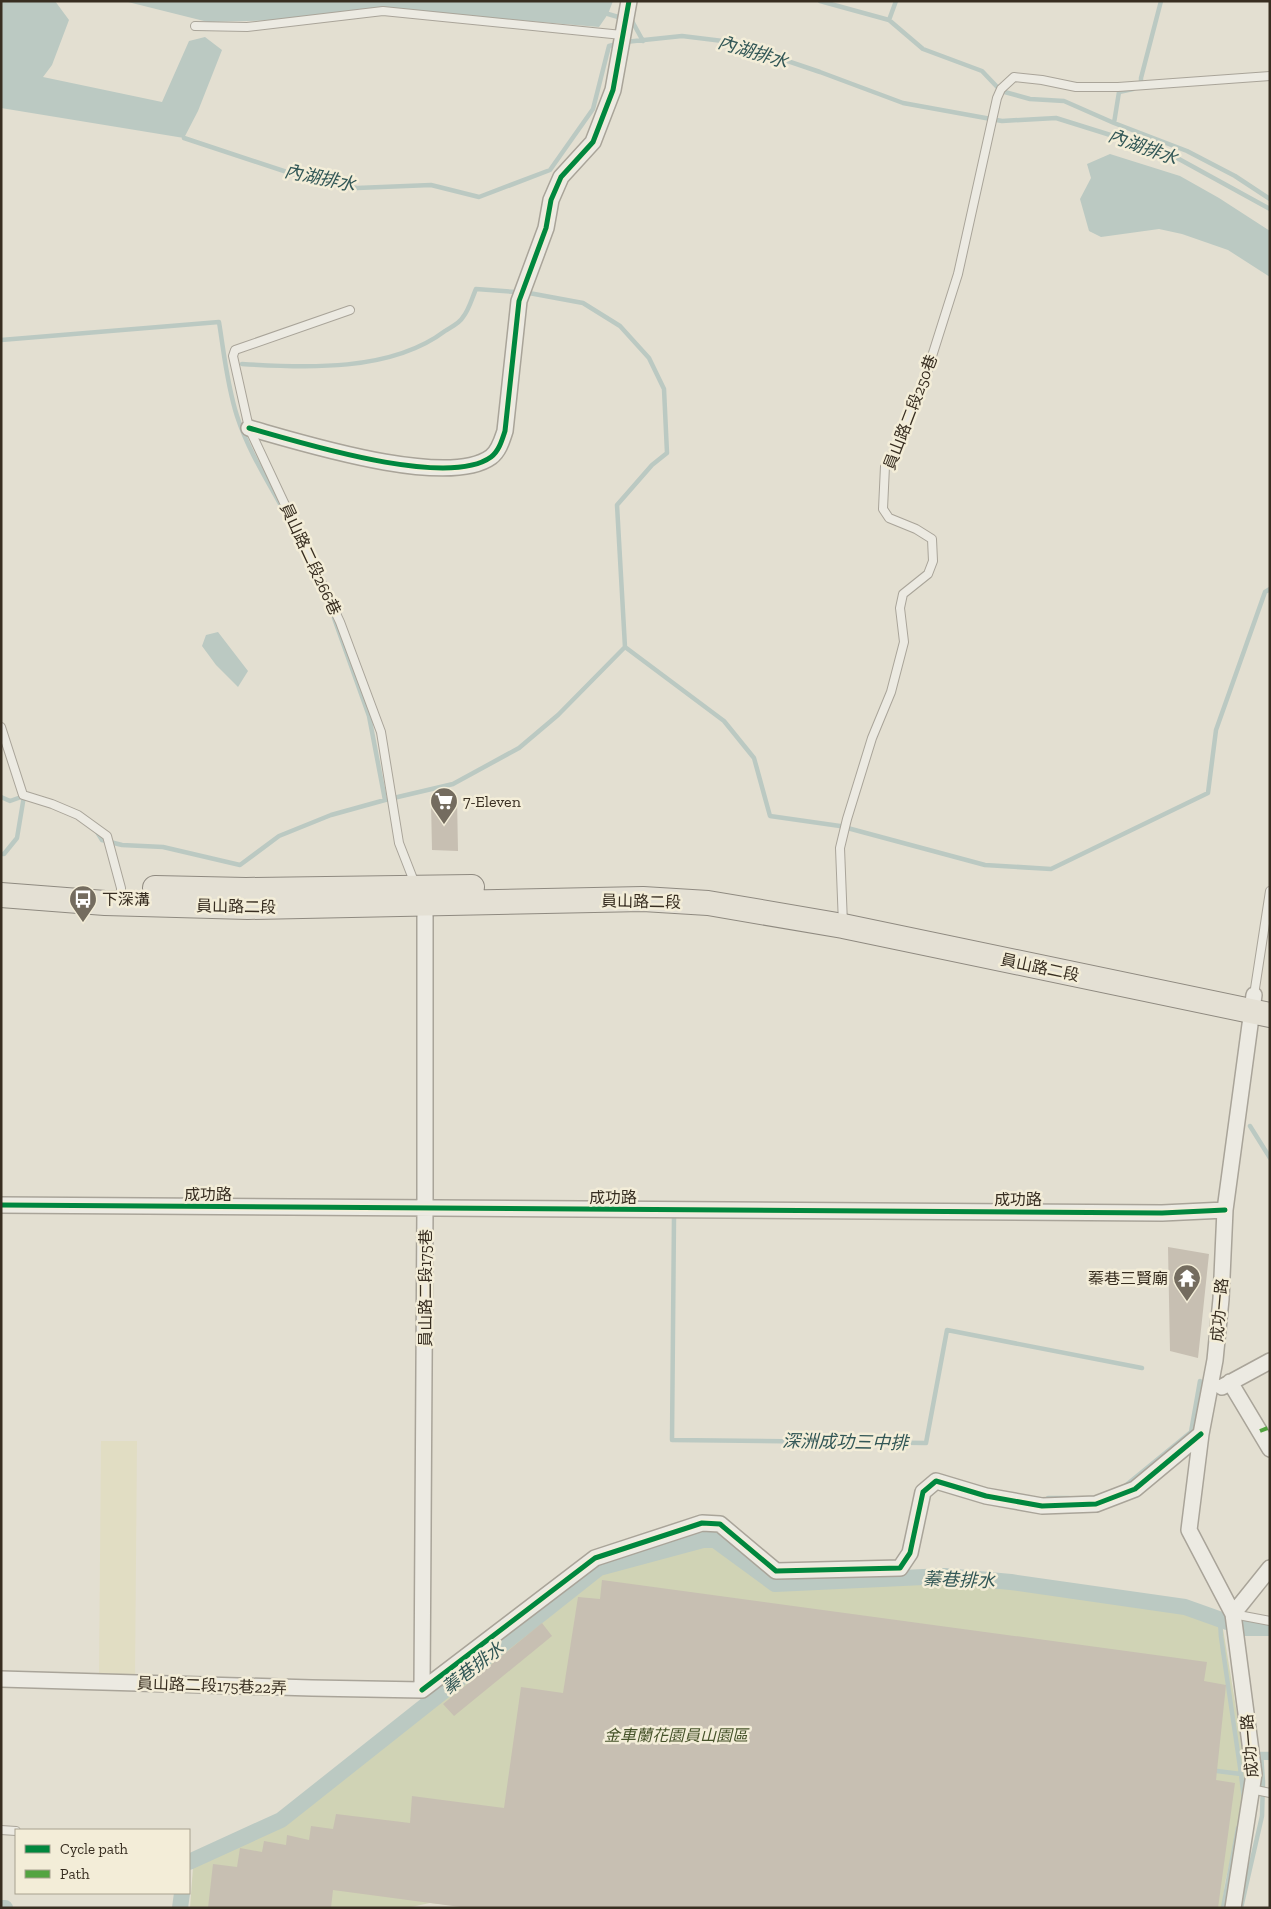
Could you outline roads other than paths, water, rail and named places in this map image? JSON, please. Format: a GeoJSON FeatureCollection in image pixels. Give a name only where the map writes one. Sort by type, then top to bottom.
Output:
{"type":"FeatureCollection","features":[{"type":"Feature","properties":{"kind":"main road","name":"員山路二段"},"geometry":{"type":"LineString","coordinates":[[1,879],[121,895],[248,908],[421,896],[643,899],[708,903],[843,919],[1261,1005]]}},
{"type":"Feature","properties":{"kind":"main road","name":"員山路二段"},"geometry":{"type":"LineString","coordinates":[[1,895],[121,895]]}},
{"type":"Feature","properties":{"kind":"street"},"geometry":{"type":"LineString","coordinates":[[249,428],[372,460],[424,468],[471,466],[492,457],[500,446],[505,431],[519,301],[546,228],[551,200],[561,177],[593,142],[613,90],[629,1]]}},
{"type":"Feature","properties":{"kind":"street","name":"員山路二段175巷"},"geometry":{"type":"LineString","coordinates":[[421,896],[425,1209],[422,1690]]}},
{"type":"Feature","properties":{"kind":"street","name":"成功一路"},"geometry":{"type":"LineString","coordinates":[[1233,1908],[1254,1774],[1234,1621],[1189,1530],[1201,1434],[1215,1360],[1221,1299],[1225,1210],[1261,1005]]}},
{"type":"Feature","properties":{"kind":"street","name":"成功路"},"geometry":{"type":"LineString","coordinates":[[1,1206],[1152,1213],[1225,1210]]}},
{"type":"Feature","properties":{"kind":"street"},"geometry":{"type":"LineString","coordinates":[[1208,1395],[1270,1361]]}},
{"type":"Feature","properties":{"kind":"street"},"geometry":{"type":"LineString","coordinates":[[1230,1382],[1270,1449]]}},
{"type":"Feature","properties":{"kind":"street"},"geometry":{"type":"LineString","coordinates":[[422,1690],[595,1558],[622,1549],[702,1523],[720,1524],[776,1571],[900,1568],[910,1553],[923,1492],[936,1481],[986,1496],[1042,1506],[1096,1504],[1135,1489],[1201,1434]]}},
{"type":"Feature","properties":{"kind":"street"},"geometry":{"type":"LineString","coordinates":[[1234,1621],[1270,1568]]}},
{"type":"Feature","properties":{"kind":"street","name":"員山路二段175巷22弄"},"geometry":{"type":"LineString","coordinates":[[1,1679],[422,1690]]}},
{"type":"Feature","properties":{"kind":"lane"},"geometry":{"type":"LineString","coordinates":[[195,26],[248,27],[383,12],[622,40]]}},
{"type":"Feature","properties":{"kind":"lane","name":"員山路二段250巷"},"geometry":{"type":"LineString","coordinates":[[843,919],[840,848],[872,738],[891,692],[904,642],[900,608],[903,594],[928,574],[933,561],[932,539],[916,529],[889,518],[883,509],[885,466],[900,440],[921,391],[958,274],[991,123],[997,98],[1002,88],[1014,78],[1084,87],[1118,87],[1270,76]]}},
{"type":"Feature","properties":{"kind":"lane","name":"員山路二段266巷"},"geometry":{"type":"LineString","coordinates":[[350,310],[235,350],[233,356],[249,428],[340,622],[381,732],[400,843],[421,896]]}},
{"type":"Feature","properties":{"kind":"lane"},"geometry":{"type":"LineString","coordinates":[[1,727],[23,795],[78,815],[107,836],[121,895]]}},
{"type":"Feature","properties":{"kind":"lane"},"geometry":{"type":"LineString","coordinates":[[1261,1005],[1270,890]]}},
{"type":"Feature","properties":{"kind":"lane"},"geometry":{"type":"LineString","coordinates":[[1234,1621],[1270,1622]]}},
{"type":"Feature","properties":{"kind":"lane"},"geometry":{"type":"LineString","coordinates":[[1252,1789],[1270,1794]]}},
{"type":"Feature","properties":{"kind":"lane"},"geometry":{"type":"LineString","coordinates":[[1,1830],[15,1831]]}},
{"type":"Feature","properties":{"kind":"waterway"},"geometry":{"type":"LineString","coordinates":[[820,1],[889,20],[923,49],[982,71],[1001,91],[1030,99],[1064,101],[1114,123],[1187,151],[1235,176],[1270,199]]}},
{"type":"Feature","properties":{"kind":"waterway"},"geometry":{"type":"LineString","coordinates":[[889,20],[896,1]]}},
{"type":"Feature","properties":{"kind":"waterway"},"geometry":{"type":"LineString","coordinates":[[1141,85],[1141,78],[1161,1]]}},
{"type":"Feature","properties":{"kind":"waterway"},"geometry":{"type":"LineString","coordinates":[[608,14],[632,21],[643,41]]}},
{"type":"Feature","properties":{"kind":"waterway","name":"內湖排水"},"geometry":{"type":"LineString","coordinates":[[625,42],[682,36],[731,42],[903,103],[1002,121],[1056,118],[1168,153],[1270,209]]}},
{"type":"Feature","properties":{"kind":"waterway","name":"內湖排水"},"geometry":{"type":"LineString","coordinates":[[184,138],[308,179],[357,188],[431,185],[479,197],[550,170],[593,109],[609,46],[617,44]]}},
{"type":"Feature","properties":{"kind":"waterway"},"geometry":{"type":"LineString","coordinates":[[1114,123],[1119,92],[1133,89]]}},
{"type":"Feature","properties":{"kind":"waterway"},"geometry":{"type":"LineString","coordinates":[[242,364],[320,366],[374,361],[400,354],[423,344],[460,321],[467,311],[476,289],[529,293],[583,303],[620,326],[649,358],[664,389],[667,453],[652,465],[617,505],[625,647]]}},
{"type":"Feature","properties":{"kind":"waterway"},"geometry":{"type":"LineString","coordinates":[[1,340],[219,322],[228,381],[241,429],[284,511]]}},
{"type":"Feature","properties":{"kind":"waterway"},"geometry":{"type":"LineString","coordinates":[[97,832],[102,840],[122,845],[163,847],[240,865],[279,836],[331,815],[453,784],[519,748],[558,715],[625,647],[724,721],[754,758],[770,816],[840,826],[985,865],[1051,869],[1208,793],[1216,730],[1265,592],[1270,589]]}},
{"type":"Feature","properties":{"kind":"waterway"},"geometry":{"type":"LineString","coordinates":[[334,618],[369,716],[385,800]]}},
{"type":"Feature","properties":{"kind":"waterway"},"geometry":{"type":"LineString","coordinates":[[1,797],[10,801],[24,796]]}},
{"type":"Feature","properties":{"kind":"waterway"},"geometry":{"type":"LineString","coordinates":[[1,854],[4,854],[17,838],[24,796],[27,797]]}},
{"type":"Feature","properties":{"kind":"waterway"},"geometry":{"type":"LineString","coordinates":[[1250,1126],[1270,1158]]}},
{"type":"Feature","properties":{"kind":"waterway","name":"深洲成功三中排"},"geometry":{"type":"LineString","coordinates":[[674,1217],[672,1440],[926,1443],[947,1330],[1142,1368]]}},
{"type":"Feature","properties":{"kind":"waterway"},"geometry":{"type":"LineString","coordinates":[[1125,1486],[1191,1432],[1200,1381]]}},
{"type":"Feature","properties":{"kind":"waterway"},"geometry":{"type":"LineString","coordinates":[[1048,1498],[1069,1498]]}},
{"type":"Feature","properties":{"kind":"waterway","name":"蓁巷排水"},"geometry":{"type":"LineString","coordinates":[[190,1862],[281,1820],[599,1568],[703,1540],[715,1540],[775,1584],[945,1576],[1011,1582],[1185,1607],[1244,1628],[1270,1628]]}},
{"type":"Feature","properties":{"kind":"waterway"},"geometry":{"type":"LineString","coordinates":[[1217,1771],[1241,1774],[1220,1621]]}},
{"type":"Feature","properties":{"kind":"waterway"},"geometry":{"type":"LineString","coordinates":[[1241,1908],[1262,1816],[1263,1782],[1261,1754],[1270,1754]]}},
{"type":"Feature","properties":{"kind":"waterway"},"geometry":{"type":"LineString","coordinates":[[1259,1757],[1270,1758]]}},
{"type":"Feature","properties":{"kind":"waterway"},"geometry":{"type":"LineString","coordinates":[[1241,1774],[1244,1799]]}},
{"type":"Feature","properties":{"kind":"waterway"},"geometry":{"type":"LineString","coordinates":[[1223,1908],[1238,1828]]}},
{"type":"Feature","properties":{"kind":"waterway","name":"蓁巷排水"},"geometry":{"type":"LineString","coordinates":[[180,1908],[182,1894]]}},
{"type":"Feature","properties":{"kind":"place","name":"7-Eleven"},"geometry":{"type":"Point","coordinates":[444,825]}},
{"type":"Feature","properties":{"kind":"place","name":"下深溝"},"geometry":{"type":"Point","coordinates":[83,923]}},
{"type":"Feature","properties":{"kind":"place","name":"蓁巷三賢廟"},"geometry":{"type":"Point","coordinates":[1187,1302]}},
{"type":"Feature","properties":{"kind":"park label","name":"金車蘭花園員山園區"},"geometry":{"type":"Point","coordinates":[676,1735]}}]}
